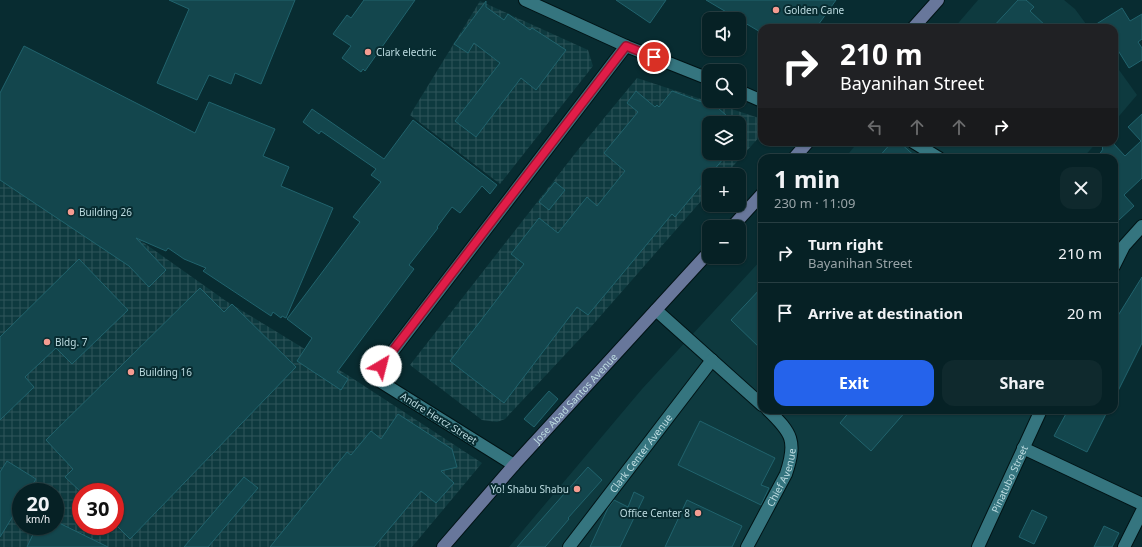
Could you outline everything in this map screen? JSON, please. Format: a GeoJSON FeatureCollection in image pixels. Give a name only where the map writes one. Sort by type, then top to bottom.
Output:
{"type":"FeatureCollection","features":[{"type":"Feature","properties":{"kind":"main road"},"geometry":{"type":"LineString","coordinates":[[917,24],[938,0]]}},
{"type":"Feature","properties":{"kind":"main road"},"geometry":{"type":"LineString","coordinates":[[798,154],[804,146]]}},
{"type":"Feature","properties":{"kind":"main road"},"geometry":{"type":"LineString","coordinates":[[738,220],[758,198]]}},
{"type":"Feature","properties":{"kind":"main road","name":"Jose Abad Santos Avenue"},"geometry":{"type":"LineString","coordinates":[[443,547],[514,465],[702,260]]}},
{"type":"Feature","properties":{"kind":"street"},"geometry":{"type":"LineString","coordinates":[[525,0],[626,46],[702,76]]}},
{"type":"Feature","properties":{"kind":"street","name":"Andre Hercz Street"},"geometry":{"type":"LineString","coordinates":[[514,465],[373,377],[626,46]]}},
{"type":"Feature","properties":{"kind":"street"},"geometry":{"type":"LineString","coordinates":[[746,94],[758,99]]}},
{"type":"Feature","properties":{"kind":"street"},"geometry":{"type":"LineString","coordinates":[[920,146],[932,154]]}},
{"type":"Feature","properties":{"kind":"street"},"geometry":{"type":"LineString","coordinates":[[1118,258],[1124,246],[1142,226]]}},
{"type":"Feature","properties":{"kind":"street"},"geometry":{"type":"LineString","coordinates":[[656,310],[758,401]]}},
{"type":"Feature","properties":{"kind":"street","name":"Clark Center Avenue"},"geometry":{"type":"LineString","coordinates":[[569,547],[712,360]]}},
{"type":"Feature","properties":{"kind":"street","name":"Chief Avenue"},"geometry":{"type":"LineString","coordinates":[[747,547],[786,474],[790,462],[792,443],[791,436],[772,414]]}},
{"type":"Feature","properties":{"kind":"street","name":"Pinatubo Street"},"geometry":{"type":"LineString","coordinates":[[978,547],[1039,414]]}},
{"type":"Feature","properties":{"kind":"street"},"geometry":{"type":"LineString","coordinates":[[1023,448],[1142,504]]}},
{"type":"Feature","properties":{"kind":"street"},"geometry":{"type":"LineString","coordinates":[[1124,547],[1142,511]]}},
{"type":"Feature","properties":{"kind":"shaded area"},"geometry":{"type":"Polygon","coordinates":[[[978,0],[1064,0],[1075,9],[1086,24],[957,24],[978,0]]]}},
{"type":"Feature","properties":{"kind":"shaded area"},"geometry":{"type":"Polygon","coordinates":[[[480,1],[588,50],[593,66],[500,184],[410,115],[480,1]]]}},
{"type":"Feature","properties":{"kind":"shaded area"},"geometry":{"type":"Polygon","coordinates":[[[1118,69],[1137,95],[1118,117],[1118,69]]]}},
{"type":"Feature","properties":{"kind":"shaded area"},"geometry":{"type":"Polygon","coordinates":[[[637,78],[702,99],[702,108],[728,108],[758,118],[758,138],[746,152],[746,116],[702,116],[702,160],[739,160],[731,168],[702,168],[702,200],[590,328],[505,419],[497,422],[482,420],[410,365],[577,151],[637,78]]]}},
{"type":"Feature","properties":{"kind":"shaded area"},"geometry":{"type":"Polygon","coordinates":[[[0,141],[226,301],[349,376],[482,463],[412,547],[0,547],[0,141]]]}},
{"type":"Feature","properties":{"kind":"shaded area"},"geometry":{"type":"Polygon","coordinates":[[[855,146],[1094,146],[1086,154],[848,154],[855,146]]]}},
{"type":"Feature","properties":{"kind":"shaded area"},"geometry":{"type":"Polygon","coordinates":[[[758,263],[758,414],[1035,414],[971,547],[509,547],[642,389],[758,263]]]}},
{"type":"Feature","properties":{"kind":"building"},"geometry":{"type":"Polygon","coordinates":[[[169,0],[295,0],[261,84],[235,73],[231,84],[209,75],[197,100],[157,83],[189,9],[169,0]]]}},
{"type":"Feature","properties":{"kind":"building"},"geometry":{"type":"Polygon","coordinates":[[[364,0],[415,0],[365,71],[363,69],[361,72],[342,58],[351,46],[333,34],[347,15],[351,18],[364,0]]]}},
{"type":"Feature","properties":{"kind":"building"},"geometry":{"type":"Polygon","coordinates":[[[616,0],[666,0],[650,23],[616,0]]]}},
{"type":"Feature","properties":{"kind":"building","name":"Golden Cane"},"geometry":{"type":"Polygon","coordinates":[[[706,0],[836,0],[819,24],[758,24],[758,31],[746,24],[746,12],[726,12],[706,0]]]}},
{"type":"Feature","properties":{"kind":"building"},"geometry":{"type":"Polygon","coordinates":[[[1018,0],[1026,0],[1034,7],[1030,11],[1044,24],[996,24],[1018,0]]]}},
{"type":"Feature","properties":{"kind":"building"},"geometry":{"type":"Polygon","coordinates":[[[486,1],[486,7],[504,20],[508,14],[530,30],[532,28],[566,50],[536,90],[521,78],[476,137],[455,121],[500,63],[474,43],[468,53],[454,44],[486,1]]]}},
{"type":"Feature","properties":{"kind":"building"},"geometry":{"type":"Polygon","coordinates":[[[1122,8],[1130,21],[1142,14],[1142,39],[1138,42],[1142,48],[1142,60],[1129,68],[1118,50],[1118,24],[1096,24],[1122,8]]]}},
{"type":"Feature","properties":{"kind":"building"},"geometry":{"type":"Polygon","coordinates":[[[24,46],[195,133],[209,102],[275,129],[263,156],[289,167],[281,186],[333,208],[286,318],[282,316],[281,318],[273,312],[271,316],[203,271],[206,268],[184,259],[168,248],[166,251],[136,238],[166,270],[149,287],[129,266],[0,180],[0,93],[24,46]]]}},
{"type":"Feature","properties":{"kind":"building"},"geometry":{"type":"Polygon","coordinates":[[[636,91],[655,107],[657,105],[659,107],[672,91],[702,102],[702,108],[718,108],[727,116],[702,116],[702,160],[722,160],[716,168],[702,168],[702,184],[675,217],[672,214],[588,315],[577,307],[504,403],[450,361],[524,264],[511,254],[539,218],[558,233],[587,197],[597,206],[625,171],[604,153],[638,112],[627,103],[636,91]]]}},
{"type":"Feature","properties":{"kind":"building"},"geometry":{"type":"Polygon","coordinates":[[[312,109],[384,159],[413,120],[497,185],[490,194],[482,186],[460,213],[452,207],[437,227],[438,228],[409,265],[414,269],[337,372],[348,379],[341,390],[297,361],[312,338],[287,319],[360,222],[353,217],[381,182],[371,175],[376,169],[321,131],[319,134],[303,122],[312,109]]]}},
{"type":"Feature","properties":{"kind":"building"},"geometry":{"type":"Polygon","coordinates":[[[1142,114],[1142,178],[1124,195],[1134,206],[1119,220],[1118,154],[1100,154],[1104,146],[1116,146],[1125,156],[1141,141],[1128,127],[1142,114]]]}},
{"type":"Feature","properties":{"kind":"building"},"geometry":{"type":"Polygon","coordinates":[[[888,146],[904,146],[912,154],[882,154],[888,146]]]}},
{"type":"Feature","properties":{"kind":"building"},"geometry":{"type":"Polygon","coordinates":[[[555,182],[565,190],[549,210],[539,202],[555,182]]]}},
{"type":"Feature","properties":{"kind":"building","name":"Bldg. 7"},"geometry":{"type":"Polygon","coordinates":[[[79,259],[128,310],[72,364],[56,348],[25,377],[34,387],[0,420],[0,337],[79,259]]]}},
{"type":"Feature","properties":{"kind":"building"},"geometry":{"type":"Polygon","coordinates":[[[1142,277],[1142,343],[1118,391],[1118,316],[1142,277]]]}},
{"type":"Feature","properties":{"kind":"building"},"geometry":{"type":"Polygon","coordinates":[[[200,288],[224,312],[232,304],[296,367],[130,539],[124,533],[124,483],[72,484],[65,477],[73,469],[46,440],[200,288]]]}},
{"type":"Feature","properties":{"kind":"building"},"geometry":{"type":"Polygon","coordinates":[[[758,291],[758,346],[731,320],[758,291]]]}},
{"type":"Feature","properties":{"kind":"building"},"geometry":{"type":"Polygon","coordinates":[[[549,391],[558,399],[534,427],[524,419],[549,391]]]}},
{"type":"Feature","properties":{"kind":"building"},"geometry":{"type":"Polygon","coordinates":[[[398,414],[452,449],[457,467],[441,471],[454,483],[436,503],[421,491],[374,547],[270,547],[347,452],[351,455],[371,431],[381,439],[398,414]]]}},
{"type":"Feature","properties":{"kind":"building"},"geometry":{"type":"Polygon","coordinates":[[[848,414],[903,414],[871,451],[840,423],[848,414]]]}},
{"type":"Feature","properties":{"kind":"building"},"geometry":{"type":"Polygon","coordinates":[[[1066,414],[1106,414],[1087,452],[1054,436],[1066,414]]]}},
{"type":"Feature","properties":{"kind":"building"},"geometry":{"type":"Polygon","coordinates":[[[700,421],[775,458],[761,485],[769,488],[761,505],[678,465],[700,421]]]}},
{"type":"Feature","properties":{"kind":"building"},"geometry":{"type":"Polygon","coordinates":[[[7,461],[36,479],[34,483],[12,483],[12,518],[0,537],[0,472],[7,461]]]}},
{"type":"Feature","properties":{"kind":"building"},"geometry":{"type":"Polygon","coordinates":[[[588,467],[602,480],[568,518],[569,519],[545,547],[517,547],[588,467]]]}},
{"type":"Feature","properties":{"kind":"building"},"geometry":{"type":"Polygon","coordinates":[[[244,477],[258,488],[208,547],[184,547],[244,477]]]}},
{"type":"Feature","properties":{"kind":"building"},"geometry":{"type":"Polygon","coordinates":[[[634,492],[644,497],[620,547],[590,547],[608,508],[614,500],[628,507],[634,492]]]}},
{"type":"Feature","properties":{"kind":"building","name":"Office Center 8"},"geometry":{"type":"Polygon","coordinates":[[[687,500],[742,526],[732,547],[665,547],[687,500]]]}},
{"type":"Feature","properties":{"kind":"building"},"geometry":{"type":"Polygon","coordinates":[[[1032,510],[1047,517],[1034,544],[1019,537],[1032,510]]]}},
{"type":"Feature","properties":{"kind":"building"},"geometry":{"type":"Polygon","coordinates":[[[64,525],[72,529],[72,535],[84,535],[108,547],[27,547],[33,535],[64,535],[64,525]]]}},
{"type":"Feature","properties":{"kind":"building"},"geometry":{"type":"Polygon","coordinates":[[[1104,526],[1119,533],[1112,547],[1094,547],[1104,526]]]}},
{"type":"Feature","properties":{"kind":"place","name":"Golden Cane"},"geometry":{"type":"Point","coordinates":[776,10]}},
{"type":"Feature","properties":{"kind":"place","name":"Clark electric"},"geometry":{"type":"Point","coordinates":[368,52]}},
{"type":"Feature","properties":{"kind":"place","name":"Building 26"},"geometry":{"type":"Point","coordinates":[71,212]}},
{"type":"Feature","properties":{"kind":"place","name":"Bldg. 7"},"geometry":{"type":"Point","coordinates":[47,342]}},
{"type":"Feature","properties":{"kind":"place","name":"Building 16"},"geometry":{"type":"Point","coordinates":[131,372]}},
{"type":"Feature","properties":{"kind":"place","name":"Yo! Shabu Shabu"},"geometry":{"type":"Point","coordinates":[577,489]}},
{"type":"Feature","properties":{"kind":"place","name":"Office Center 8"},"geometry":{"type":"Point","coordinates":[698,513]}},
{"type":"Feature","properties":{"kind":"route"},"geometry":{"type":"LineString","coordinates":[[381,366],[626,46],[654,57]]}}]}
